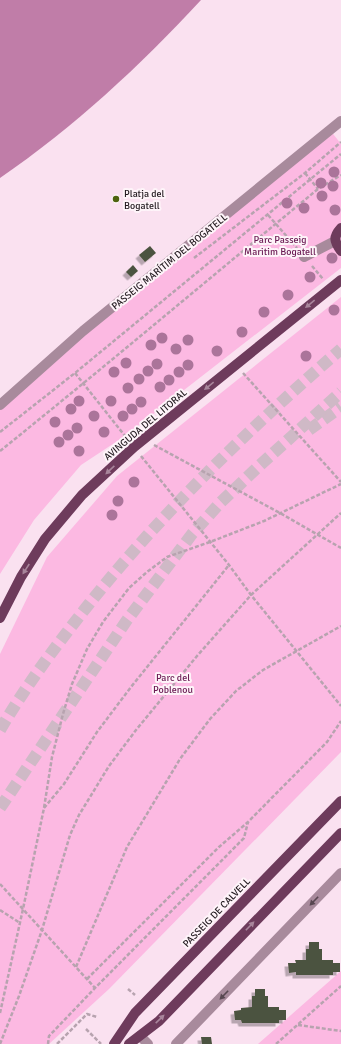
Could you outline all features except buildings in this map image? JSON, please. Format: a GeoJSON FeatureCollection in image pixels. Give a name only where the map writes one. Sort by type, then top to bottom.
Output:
{"type":"FeatureCollection","features":[{"type":"Feature","properties":{"kind":"main road"},"geometry":{"type":"LineString","coordinates":[[341,228],[336,234],[335,241],[341,251]]}},
{"type":"Feature","properties":{"kind":"main road","name":"AVINGUDA DEL LITORAL"},"geometry":{"type":"LineString","coordinates":[[0,618],[21,577],[45,539],[82,495],[134,447],[341,280]]}},
{"type":"Feature","properties":{"kind":"main road","name":"PASSEIG DE CALVELL"},"geometry":{"type":"LineString","coordinates":[[114,1044],[135,1013],[341,801]]}},
{"type":"Feature","properties":{"kind":"main road"},"geometry":{"type":"LineString","coordinates":[[130,1044],[158,1021],[341,833]]}},
{"type":"Feature","properties":{"kind":"street","name":"PASSEIG MARÍTIM DEL BOGATELL"},"geometry":{"type":"LineString","coordinates":[[0,405],[83,331],[341,121]]}},
{"type":"Feature","properties":{"kind":"street"},"geometry":{"type":"LineString","coordinates":[[304,256],[335,241]]}},
{"type":"Feature","properties":{"kind":"street"},"geometry":{"type":"LineString","coordinates":[[176,1044],[341,873]]}},
{"type":"Feature","properties":{"kind":"street"},"geometry":{"type":"LineString","coordinates":[[140,1036],[148,1044]]}},
{"type":"Feature","properties":{"kind":"path"},"geometry":{"type":"LineString","coordinates":[[190,262],[306,173],[341,142]]}},
{"type":"Feature","properties":{"kind":"path"},"geometry":{"type":"LineString","coordinates":[[0,432],[75,373],[341,154]]}},
{"type":"Feature","properties":{"kind":"path"},"geometry":{"type":"LineString","coordinates":[[306,173],[318,189]]}},
{"type":"Feature","properties":{"kind":"path"},"geometry":{"type":"LineString","coordinates":[[0,451],[84,384],[162,317],[318,189],[341,175]]}},
{"type":"Feature","properties":{"kind":"path"},"geometry":{"type":"LineString","coordinates":[[0,1013],[44,808],[52,757],[72,684],[86,649],[103,622],[129,588],[146,572],[167,557],[210,542],[280,513],[341,483],[242,372]]}},
{"type":"Feature","properties":{"kind":"path"},"geometry":{"type":"LineString","coordinates":[[75,373],[125,436]]}},
{"type":"Feature","properties":{"kind":"path"},"geometry":{"type":"LineString","coordinates":[[152,444],[280,513],[341,548]]}},
{"type":"Feature","properties":{"kind":"path"},"geometry":{"type":"LineString","coordinates":[[139,453],[341,706]]}},
{"type":"Feature","properties":{"kind":"path"},"geometry":{"type":"LineString","coordinates":[[0,1044],[19,996],[42,930],[70,835],[79,815],[109,766],[178,678],[251,595],[341,513]]}},
{"type":"Feature","properties":{"kind":"path"},"geometry":{"type":"LineString","coordinates":[[44,808],[64,784],[97,732],[229,565]]}},
{"type":"Feature","properties":{"kind":"path"},"geometry":{"type":"LineString","coordinates":[[76,968],[127,847],[180,759],[210,719],[236,691],[262,670],[341,626]]}},
{"type":"Feature","properties":{"kind":"path"},"geometry":{"type":"LineString","coordinates":[[87,979],[219,847],[248,822],[328,742],[341,721]]}},
{"type":"Feature","properties":{"kind":"path"},"geometry":{"type":"LineString","coordinates":[[48,1044],[49,1036],[244,838],[248,822]]}},
{"type":"Feature","properties":{"kind":"path"},"geometry":{"type":"LineString","coordinates":[[0,884],[95,988]]}},
{"type":"Feature","properties":{"kind":"path"},"geometry":{"type":"LineString","coordinates":[[0,910],[20,923]]}},
{"type":"Feature","properties":{"kind":"path"},"geometry":{"type":"LineString","coordinates":[[276,1044],[341,986]]}},
{"type":"Feature","properties":{"kind":"path"},"geometry":{"type":"LineString","coordinates":[[128,989],[137,997]]}},
{"type":"Feature","properties":{"kind":"path"},"geometry":{"type":"LineString","coordinates":[[57,1044],[87,1014],[98,1017]]}},
{"type":"Feature","properties":{"kind":"path"},"geometry":{"type":"LineString","coordinates":[[298,1025],[341,1031]]}},
{"type":"Feature","properties":{"kind":"path"},"geometry":{"type":"LineString","coordinates":[[86,1029],[100,1044]]}},
{"type":"Feature","properties":{"kind":"green space","name":"Parc Passeig Maritim Bogatell"},"geometry":{"type":"Polygon","coordinates":[[[330,130],[341,144],[341,268],[125,436],[81,465],[34,520],[0,574],[0,405],[330,130]]]}},
{"type":"Feature","properties":{"kind":"green space","name":"Parc del Poblenou"},"geometry":{"type":"Polygon","coordinates":[[[341,297],[341,752],[109,989],[49,1044],[0,1044],[0,654],[47,557],[117,476],[341,297]]]}},
{"type":"Feature","properties":{"kind":"green space"},"geometry":{"type":"Polygon","coordinates":[[[341,971],[341,1044],[258,1044],[341,971]]]}},
{"type":"Feature","properties":{"kind":"shaded area"},"geometry":{"type":"Polygon","coordinates":[[[0,0],[201,0],[178,25],[105,95],[54,138],[0,178],[0,0]]]}},
{"type":"Feature","properties":{"kind":"tunnel"},"geometry":{"type":"LineString","coordinates":[[0,730],[30,683],[63,638],[85,609],[144,539],[240,441],[341,349]]}},
{"type":"Feature","properties":{"kind":"tunnel"},"geometry":{"type":"LineString","coordinates":[[0,808],[127,620],[192,534],[220,503],[341,392]]}},
{"type":"Feature","properties":{"kind":"tunnel"},"geometry":{"type":"LineString","coordinates":[[309,430],[341,407]]}},
{"type":"Feature","properties":{"kind":"place","name":"Platja del Bogatell"},"geometry":{"type":"Point","coordinates":[116,199]}}]}
